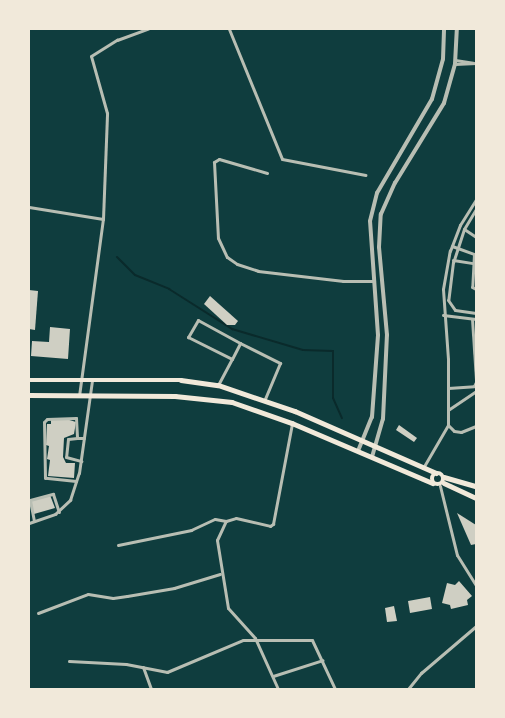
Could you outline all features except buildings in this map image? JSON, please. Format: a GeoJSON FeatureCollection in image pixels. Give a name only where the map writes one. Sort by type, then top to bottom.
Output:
{"type":"FeatureCollection","features":[{"type":"Feature","properties":{"kind":"main road"},"geometry":{"type":"LineString","coordinates":[[29,380],[181,380],[218,385],[362,440],[444,477],[476,486]]}},
{"type":"Feature","properties":{"kind":"main road"},"geometry":{"type":"LineString","coordinates":[[29,395],[175,396],[232,402],[292,423],[433,483],[442,484],[476,498]]}},
{"type":"Feature","properties":{"kind":"main road"},"geometry":{"type":"LineString","coordinates":[[433,483],[436,473]]}},
{"type":"Feature","properties":{"kind":"main road"},"geometry":{"type":"LineString","coordinates":[[442,484],[444,477]]}},
{"type":"Feature","properties":{"kind":"street"},"geometry":{"type":"LineString","coordinates":[[79,396],[103,219],[107,108],[91,56],[117,40],[148,29]]}},
{"type":"Feature","properties":{"kind":"street"},"geometry":{"type":"LineString","coordinates":[[229,29],[282,159],[365,175]]}},
{"type":"Feature","properties":{"kind":"street"},"geometry":{"type":"LineString","coordinates":[[358,451],[372,417],[378,335],[370,247],[372,212],[377,193],[432,99],[443,59],[444,29]]}},
{"type":"Feature","properties":{"kind":"street"},"geometry":{"type":"LineString","coordinates":[[372,457],[383,419],[387,335],[379,247],[381,214],[395,182],[444,103],[455,62],[457,29]]}},
{"type":"Feature","properties":{"kind":"street"},"geometry":{"type":"LineString","coordinates":[[455,62],[475,64]]}},
{"type":"Feature","properties":{"kind":"street"},"geometry":{"type":"LineString","coordinates":[[267,174],[219,159],[214,162],[218,238],[227,257],[237,264],[258,271],[342,281],[374,281]]}},
{"type":"Feature","properties":{"kind":"street"},"geometry":{"type":"LineString","coordinates":[[423,468],[448,426],[448,388],[442,288],[452,246],[460,225],[476,199]]}},
{"type":"Feature","properties":{"kind":"street"},"geometry":{"type":"LineString","coordinates":[[29,206],[103,219]]}},
{"type":"Feature","properties":{"kind":"street"},"geometry":{"type":"LineString","coordinates":[[476,209],[464,229],[456,248],[448,300],[455,310],[476,313]]}},
{"type":"Feature","properties":{"kind":"street"},"geometry":{"type":"LineString","coordinates":[[372,212],[381,214]]}},
{"type":"Feature","properties":{"kind":"street"},"geometry":{"type":"LineString","coordinates":[[464,229],[476,237]]}},
{"type":"Feature","properties":{"kind":"street"},"geometry":{"type":"LineString","coordinates":[[452,246],[472,251],[472,287],[476,290]]}},
{"type":"Feature","properties":{"kind":"street"},"geometry":{"type":"LineString","coordinates":[[453,260],[473,263]]}},
{"type":"Feature","properties":{"kind":"street"},"geometry":{"type":"LineString","coordinates":[[376,313],[385,312]]}},
{"type":"Feature","properties":{"kind":"street"},"geometry":{"type":"LineString","coordinates":[[443,316],[474,319],[476,381],[474,386],[448,388]]}},
{"type":"Feature","properties":{"kind":"street"},"geometry":{"type":"LineString","coordinates":[[232,359],[187,334],[198,320],[280,363],[264,401]]}},
{"type":"Feature","properties":{"kind":"street"},"geometry":{"type":"LineString","coordinates":[[218,385],[240,343]]}},
{"type":"Feature","properties":{"kind":"street"},"geometry":{"type":"LineString","coordinates":[[29,523],[59,512],[70,500],[81,461],[92,380]]}},
{"type":"Feature","properties":{"kind":"street"},"geometry":{"type":"LineString","coordinates":[[448,411],[476,391]]}},
{"type":"Feature","properties":{"kind":"street"},"geometry":{"type":"LineString","coordinates":[[76,481],[45,478],[44,422],[47,419],[76,418],[77,438]]}},
{"type":"Feature","properties":{"kind":"street"},"geometry":{"type":"LineString","coordinates":[[118,545],[191,530],[215,519],[226,521],[236,518],[273,524],[292,423]]}},
{"type":"Feature","properties":{"kind":"street"},"geometry":{"type":"LineString","coordinates":[[448,426],[454,431],[462,432],[476,426]]}},
{"type":"Feature","properties":{"kind":"street"},"geometry":{"type":"LineString","coordinates":[[81,461],[66,457],[68,439],[84,438]]}},
{"type":"Feature","properties":{"kind":"street"},"geometry":{"type":"LineString","coordinates":[[442,484],[457,555],[476,586]]}},
{"type":"Feature","properties":{"kind":"street"},"geometry":{"type":"LineString","coordinates":[[34,521],[30,500],[53,494],[59,512]]}},
{"type":"Feature","properties":{"kind":"street"},"geometry":{"type":"LineString","coordinates":[[226,521],[217,540],[220,574],[228,608],[255,638],[278,689]]}},
{"type":"Feature","properties":{"kind":"street"},"geometry":{"type":"LineString","coordinates":[[38,613],[88,594],[113,598],[127,596],[174,588],[220,574]]}},
{"type":"Feature","properties":{"kind":"street"},"geometry":{"type":"LineString","coordinates":[[408,689],[421,673],[476,626]]}},
{"type":"Feature","properties":{"kind":"street"},"geometry":{"type":"LineString","coordinates":[[69,661],[143,667],[157,672],[173,671],[225,645],[255,638],[312,640],[335,689]]}},
{"type":"Feature","properties":{"kind":"street"},"geometry":{"type":"LineString","coordinates":[[272,676],[323,660]]}},
{"type":"Feature","properties":{"kind":"street"},"geometry":{"type":"LineString","coordinates":[[143,667],[150,689]]}},
{"type":"Feature","properties":{"kind":"waterway"},"geometry":{"type":"LineString","coordinates":[[117,257],[135,275],[169,289],[232,329],[303,350],[333,351],[333,398],[342,418]]}}]}
